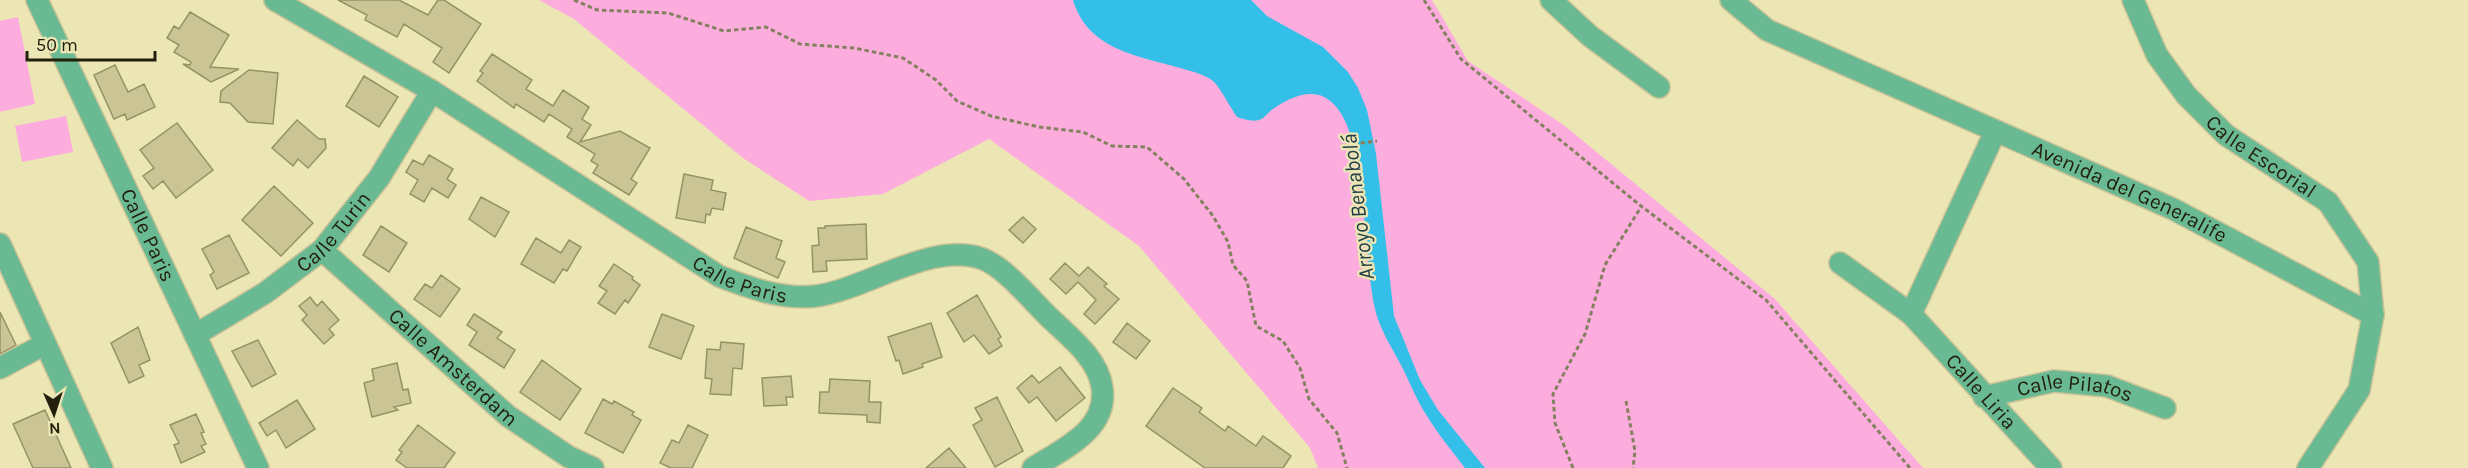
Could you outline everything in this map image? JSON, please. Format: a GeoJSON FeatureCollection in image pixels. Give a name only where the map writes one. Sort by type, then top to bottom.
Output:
{"type":"FeatureCollection","features":[{"type":"Feature","properties":{"kind":"street","name":"Calle Paris"},"geometry":{"type":"LineString","coordinates":[[37,0],[258,468]]}},
{"type":"Feature","properties":{"kind":"street","name":"Calle Paris"},"geometry":{"type":"LineString","coordinates":[[275,0],[432,91],[719,276],[749,288],[784,296],[815,296],[839,291],[934,258],[954,254],[983,260],[1002,273],[1078,345],[1097,369],[1103,387],[1103,408],[1094,425],[1034,468]]}},
{"type":"Feature","properties":{"kind":"street"},"geometry":{"type":"LineString","coordinates":[[1551,0],[1590,36],[1659,87]]}},
{"type":"Feature","properties":{"kind":"street","name":"Calle Escorial"},"geometry":{"type":"LineString","coordinates":[[2133,0],[2157,55],[2186,95],[2226,135],[2328,202],[2368,262],[2373,315]]}},
{"type":"Feature","properties":{"kind":"street","name":"Avenida del Generalife"},"geometry":{"type":"LineString","coordinates":[[1735,1],[1767,30],[1995,132],[2173,208],[2373,315]]}},
{"type":"Feature","properties":{"kind":"street","name":"Calle Turin"},"geometry":{"type":"LineString","coordinates":[[195,335],[266,293],[322,250],[379,178],[432,91]]}},
{"type":"Feature","properties":{"kind":"street"},"geometry":{"type":"LineString","coordinates":[[1911,314],[1995,132]]}},
{"type":"Feature","properties":{"kind":"street"},"geometry":{"type":"LineString","coordinates":[[0,244],[102,468]]}},
{"type":"Feature","properties":{"kind":"street","name":"Calle Amsterdam"},"geometry":{"type":"LineString","coordinates":[[322,250],[508,416],[569,457],[593,468]]}},
{"type":"Feature","properties":{"kind":"street","name":"Calle Liria"},"geometry":{"type":"LineString","coordinates":[[1840,263],[1911,314],[1984,397],[2051,468]]}},
{"type":"Feature","properties":{"kind":"street"},"geometry":{"type":"LineString","coordinates":[[2308,468],[2359,390],[2373,315]]}},
{"type":"Feature","properties":{"kind":"street"},"geometry":{"type":"LineString","coordinates":[[0,368],[45,344]]}},
{"type":"Feature","properties":{"kind":"street","name":"Calle Pilatos"},"geometry":{"type":"LineString","coordinates":[[1984,397],[2054,381],[2107,386],[2165,408]]}},
{"type":"Feature","properties":{"kind":"path"},"geometry":{"type":"LineString","coordinates":[[574,0],[597,10],[668,13],[724,31],[766,27],[800,44],[854,48],[903,58],[936,80],[957,101],[991,116],[1040,127],[1083,132],[1112,146],[1147,147],[1184,179],[1213,216],[1228,242],[1233,265],[1247,281],[1256,326],[1283,342],[1300,368],[1309,399],[1337,434],[1347,468]]}},
{"type":"Feature","properties":{"kind":"path"},"geometry":{"type":"LineString","coordinates":[[1424,0],[1461,59],[1641,206],[1766,300],[1910,468]]}},
{"type":"Feature","properties":{"kind":"path"},"geometry":{"type":"LineString","coordinates":[[1353,144],[1377,141]]}},
{"type":"Feature","properties":{"kind":"path"},"geometry":{"type":"LineString","coordinates":[[1573,468],[1555,423],[1553,394],[1586,334],[1605,265],[1641,206]]}},
{"type":"Feature","properties":{"kind":"path"},"geometry":{"type":"LineString","coordinates":[[1626,401],[1635,451],[1633,468]]}},
{"type":"Feature","properties":{"kind":"shaded area"},"geometry":{"type":"Polygon","coordinates":[[[539,0],[1432,0],[1468,61],[1565,126],[1775,299],[1923,468],[1318,468],[1310,448],[1139,246],[989,139],[883,194],[809,201],[743,158],[574,19],[539,0]]]}},
{"type":"Feature","properties":{"kind":"shaded area"},"geometry":{"type":"Polygon","coordinates":[[[18,17],[35,104],[0,112],[0,21],[18,17]]]}},
{"type":"Feature","properties":{"kind":"shaded area"},"geometry":{"type":"Polygon","coordinates":[[[66,116],[73,152],[22,162],[15,126],[66,116]]]}},
{"type":"Feature","properties":{"kind":"water"},"geometry":{"type":"Polygon","coordinates":[[[1073,0],[1251,0],[1267,16],[1323,47],[1348,72],[1367,110],[1376,154],[1394,316],[1420,380],[1438,410],[1485,468],[1465,468],[1440,436],[1420,404],[1381,328],[1373,299],[1358,166],[1351,136],[1340,112],[1324,97],[1311,94],[1298,96],[1285,102],[1259,120],[1237,117],[1217,85],[1208,77],[1133,55],[1103,41],[1080,17],[1073,0]]]}},
{"type":"Feature","properties":{"kind":"building"},"geometry":{"type":"Polygon","coordinates":[[[338,0],[399,0],[428,15],[438,0],[444,0],[481,24],[449,73],[433,62],[442,48],[404,24],[397,37],[365,20],[367,15],[338,0]]]}},
{"type":"Feature","properties":{"kind":"building"},"geometry":{"type":"Polygon","coordinates":[[[190,12],[229,35],[210,67],[239,69],[211,82],[183,64],[190,65],[191,62],[174,52],[179,45],[167,38],[174,26],[179,29],[190,12]]]}},
{"type":"Feature","properties":{"kind":"building"},"geometry":{"type":"Polygon","coordinates":[[[492,54],[532,80],[526,89],[553,106],[563,90],[589,107],[582,119],[591,125],[580,142],[620,131],[650,148],[631,179],[637,183],[629,195],[593,173],[598,165],[591,161],[595,154],[567,137],[572,129],[549,114],[544,122],[516,104],[514,108],[477,81],[483,73],[480,71],[492,54]]]}},
{"type":"Feature","properties":{"kind":"building"},"geometry":{"type":"Polygon","coordinates":[[[115,65],[128,92],[144,84],[155,107],[127,120],[125,114],[114,119],[94,75],[115,65]]]}},
{"type":"Feature","properties":{"kind":"building"},"geometry":{"type":"Polygon","coordinates":[[[249,70],[278,73],[273,124],[248,122],[230,103],[220,102],[221,91],[249,70]]]}},
{"type":"Feature","properties":{"kind":"building"},"geometry":{"type":"Polygon","coordinates":[[[364,76],[398,97],[379,127],[346,106],[364,76]]]}},
{"type":"Feature","properties":{"kind":"building"},"geometry":{"type":"Polygon","coordinates":[[[297,120],[319,139],[325,139],[326,148],[308,168],[298,159],[293,166],[272,148],[297,120]]]}},
{"type":"Feature","properties":{"kind":"building"},"geometry":{"type":"Polygon","coordinates":[[[177,123],[213,170],[176,198],[163,181],[153,189],[143,176],[154,168],[140,150],[177,123]]]}},
{"type":"Feature","properties":{"kind":"building"},"geometry":{"type":"Polygon","coordinates":[[[429,155],[453,169],[447,179],[456,185],[448,198],[432,188],[424,202],[410,194],[418,180],[406,172],[413,160],[423,165],[429,155]]]}},
{"type":"Feature","properties":{"kind":"building"},"geometry":{"type":"Polygon","coordinates":[[[684,174],[713,180],[711,190],[726,193],[723,210],[712,208],[710,215],[706,214],[705,223],[676,218],[684,174]]]}},
{"type":"Feature","properties":{"kind":"building"},"geometry":{"type":"Polygon","coordinates":[[[274,186],[313,223],[281,256],[242,220],[274,186]]]}},
{"type":"Feature","properties":{"kind":"building"},"geometry":{"type":"Polygon","coordinates":[[[481,197],[509,212],[495,237],[469,219],[481,197]]]}},
{"type":"Feature","properties":{"kind":"building"},"geometry":{"type":"Polygon","coordinates":[[[1023,217],[1036,229],[1023,243],[1009,230],[1023,217]]]}},
{"type":"Feature","properties":{"kind":"building"},"geometry":{"type":"Polygon","coordinates":[[[866,224],[867,259],[826,261],[827,271],[813,272],[812,246],[819,245],[818,228],[866,224]]]}},
{"type":"Feature","properties":{"kind":"building"},"geometry":{"type":"Polygon","coordinates":[[[381,226],[407,243],[389,272],[363,255],[381,226]]]}},
{"type":"Feature","properties":{"kind":"building"},"geometry":{"type":"Polygon","coordinates":[[[746,227],[782,241],[776,258],[785,262],[778,278],[734,258],[746,227]]]}},
{"type":"Feature","properties":{"kind":"building"},"geometry":{"type":"Polygon","coordinates":[[[229,235],[249,273],[217,289],[210,275],[214,272],[202,249],[229,235]]]}},
{"type":"Feature","properties":{"kind":"building"},"geometry":{"type":"Polygon","coordinates":[[[536,238],[561,253],[569,240],[581,247],[567,271],[563,269],[554,283],[521,264],[536,238]]]}},
{"type":"Feature","properties":{"kind":"building"},"geometry":{"type":"Polygon","coordinates":[[[1065,263],[1079,276],[1088,267],[1107,284],[1104,286],[1119,299],[1095,324],[1084,314],[1096,300],[1078,282],[1066,294],[1050,279],[1065,263]]]}},
{"type":"Feature","properties":{"kind":"building"},"geometry":{"type":"Polygon","coordinates":[[[614,264],[633,277],[632,279],[640,285],[628,303],[625,300],[615,314],[598,303],[607,291],[599,286],[614,264]]]}},
{"type":"Feature","properties":{"kind":"building"},"geometry":{"type":"Polygon","coordinates":[[[441,275],[460,289],[440,317],[414,299],[425,284],[432,288],[441,275]]]}},
{"type":"Feature","properties":{"kind":"building"},"geometry":{"type":"Polygon","coordinates":[[[977,295],[1001,337],[998,339],[1002,346],[989,354],[974,335],[964,342],[947,313],[977,295]]]}},
{"type":"Feature","properties":{"kind":"building"},"geometry":{"type":"Polygon","coordinates":[[[310,297],[317,306],[322,301],[339,320],[329,329],[334,335],[324,344],[302,320],[307,315],[299,306],[310,297]]]}},
{"type":"Feature","properties":{"kind":"building"},"geometry":{"type":"Polygon","coordinates":[[[0,312],[16,345],[0,354],[0,312]]]}},
{"type":"Feature","properties":{"kind":"building"},"geometry":{"type":"Polygon","coordinates":[[[474,314],[502,332],[497,338],[515,350],[504,368],[469,345],[477,332],[467,325],[474,314]]]}},
{"type":"Feature","properties":{"kind":"building"},"geometry":{"type":"Polygon","coordinates":[[[662,314],[694,326],[681,359],[649,347],[662,314]]]}},
{"type":"Feature","properties":{"kind":"building"},"geometry":{"type":"Polygon","coordinates":[[[931,323],[942,357],[903,374],[888,337],[931,323]]]}},
{"type":"Feature","properties":{"kind":"building"},"geometry":{"type":"Polygon","coordinates":[[[1127,323],[1150,341],[1136,359],[1113,342],[1127,323]]]}},
{"type":"Feature","properties":{"kind":"building"},"geometry":{"type":"Polygon","coordinates":[[[138,327],[150,360],[139,365],[144,376],[129,383],[111,343],[138,327]]]}},
{"type":"Feature","properties":{"kind":"building"},"geometry":{"type":"Polygon","coordinates":[[[258,340],[276,374],[252,387],[232,351],[258,340]]]}},
{"type":"Feature","properties":{"kind":"building"},"geometry":{"type":"Polygon","coordinates":[[[721,342],[744,344],[742,369],[733,368],[731,395],[710,394],[712,379],[705,378],[707,349],[720,350],[721,342]]]}},
{"type":"Feature","properties":{"kind":"building"},"geometry":{"type":"Polygon","coordinates":[[[542,360],[581,389],[560,420],[520,392],[542,360]]]}},
{"type":"Feature","properties":{"kind":"building"},"geometry":{"type":"Polygon","coordinates":[[[397,363],[403,390],[408,389],[411,403],[394,407],[398,410],[372,417],[364,383],[374,380],[372,369],[397,363]]]}},
{"type":"Feature","properties":{"kind":"building"},"geometry":{"type":"Polygon","coordinates":[[[1060,367],[1085,398],[1056,421],[1037,397],[1029,403],[1017,388],[1032,375],[1039,383],[1060,367]]]}},
{"type":"Feature","properties":{"kind":"building"},"geometry":{"type":"Polygon","coordinates":[[[791,376],[793,397],[786,397],[787,405],[764,406],[762,378],[791,376]]]}},
{"type":"Feature","properties":{"kind":"building"},"geometry":{"type":"Polygon","coordinates":[[[830,379],[870,381],[869,402],[881,402],[880,423],[867,422],[867,415],[819,413],[820,392],[829,392],[830,379]]]}},
{"type":"Feature","properties":{"kind":"building"},"geometry":{"type":"Polygon","coordinates":[[[1173,388],[1202,408],[1199,412],[1225,431],[1228,426],[1256,446],[1263,436],[1291,456],[1283,468],[1205,468],[1146,426],[1173,388]]]}},
{"type":"Feature","properties":{"kind":"building"},"geometry":{"type":"Polygon","coordinates":[[[997,397],[1023,451],[995,467],[973,425],[982,420],[975,408],[997,397]]]}},
{"type":"Feature","properties":{"kind":"building"},"geometry":{"type":"Polygon","coordinates":[[[603,399],[612,404],[614,401],[634,412],[632,415],[641,420],[623,453],[585,433],[603,399]]]}},
{"type":"Feature","properties":{"kind":"building"},"geometry":{"type":"Polygon","coordinates":[[[297,400],[315,429],[286,448],[276,430],[267,436],[259,423],[297,400]]]}},
{"type":"Feature","properties":{"kind":"building"},"geometry":{"type":"Polygon","coordinates":[[[45,410],[71,468],[33,468],[13,424],[45,410]]]}},
{"type":"Feature","properties":{"kind":"building"},"geometry":{"type":"Polygon","coordinates":[[[196,414],[204,432],[201,433],[206,444],[201,446],[205,452],[181,463],[174,445],[179,443],[170,425],[196,414]]]}},
{"type":"Feature","properties":{"kind":"building"},"geometry":{"type":"Polygon","coordinates":[[[418,425],[455,453],[444,468],[407,468],[396,460],[402,452],[399,450],[418,425]]]}},
{"type":"Feature","properties":{"kind":"building"},"geometry":{"type":"Polygon","coordinates":[[[688,425],[708,435],[692,468],[671,468],[660,463],[672,440],[679,443],[688,425]]]}},
{"type":"Feature","properties":{"kind":"building"},"geometry":{"type":"Polygon","coordinates":[[[949,448],[966,468],[926,468],[949,448]]]}},
{"type":"Feature","properties":{"kind":"water label","name":"Arroyo Benabolá"},"geometry":{"type":"Point","coordinates":[1357,207]}}]}
